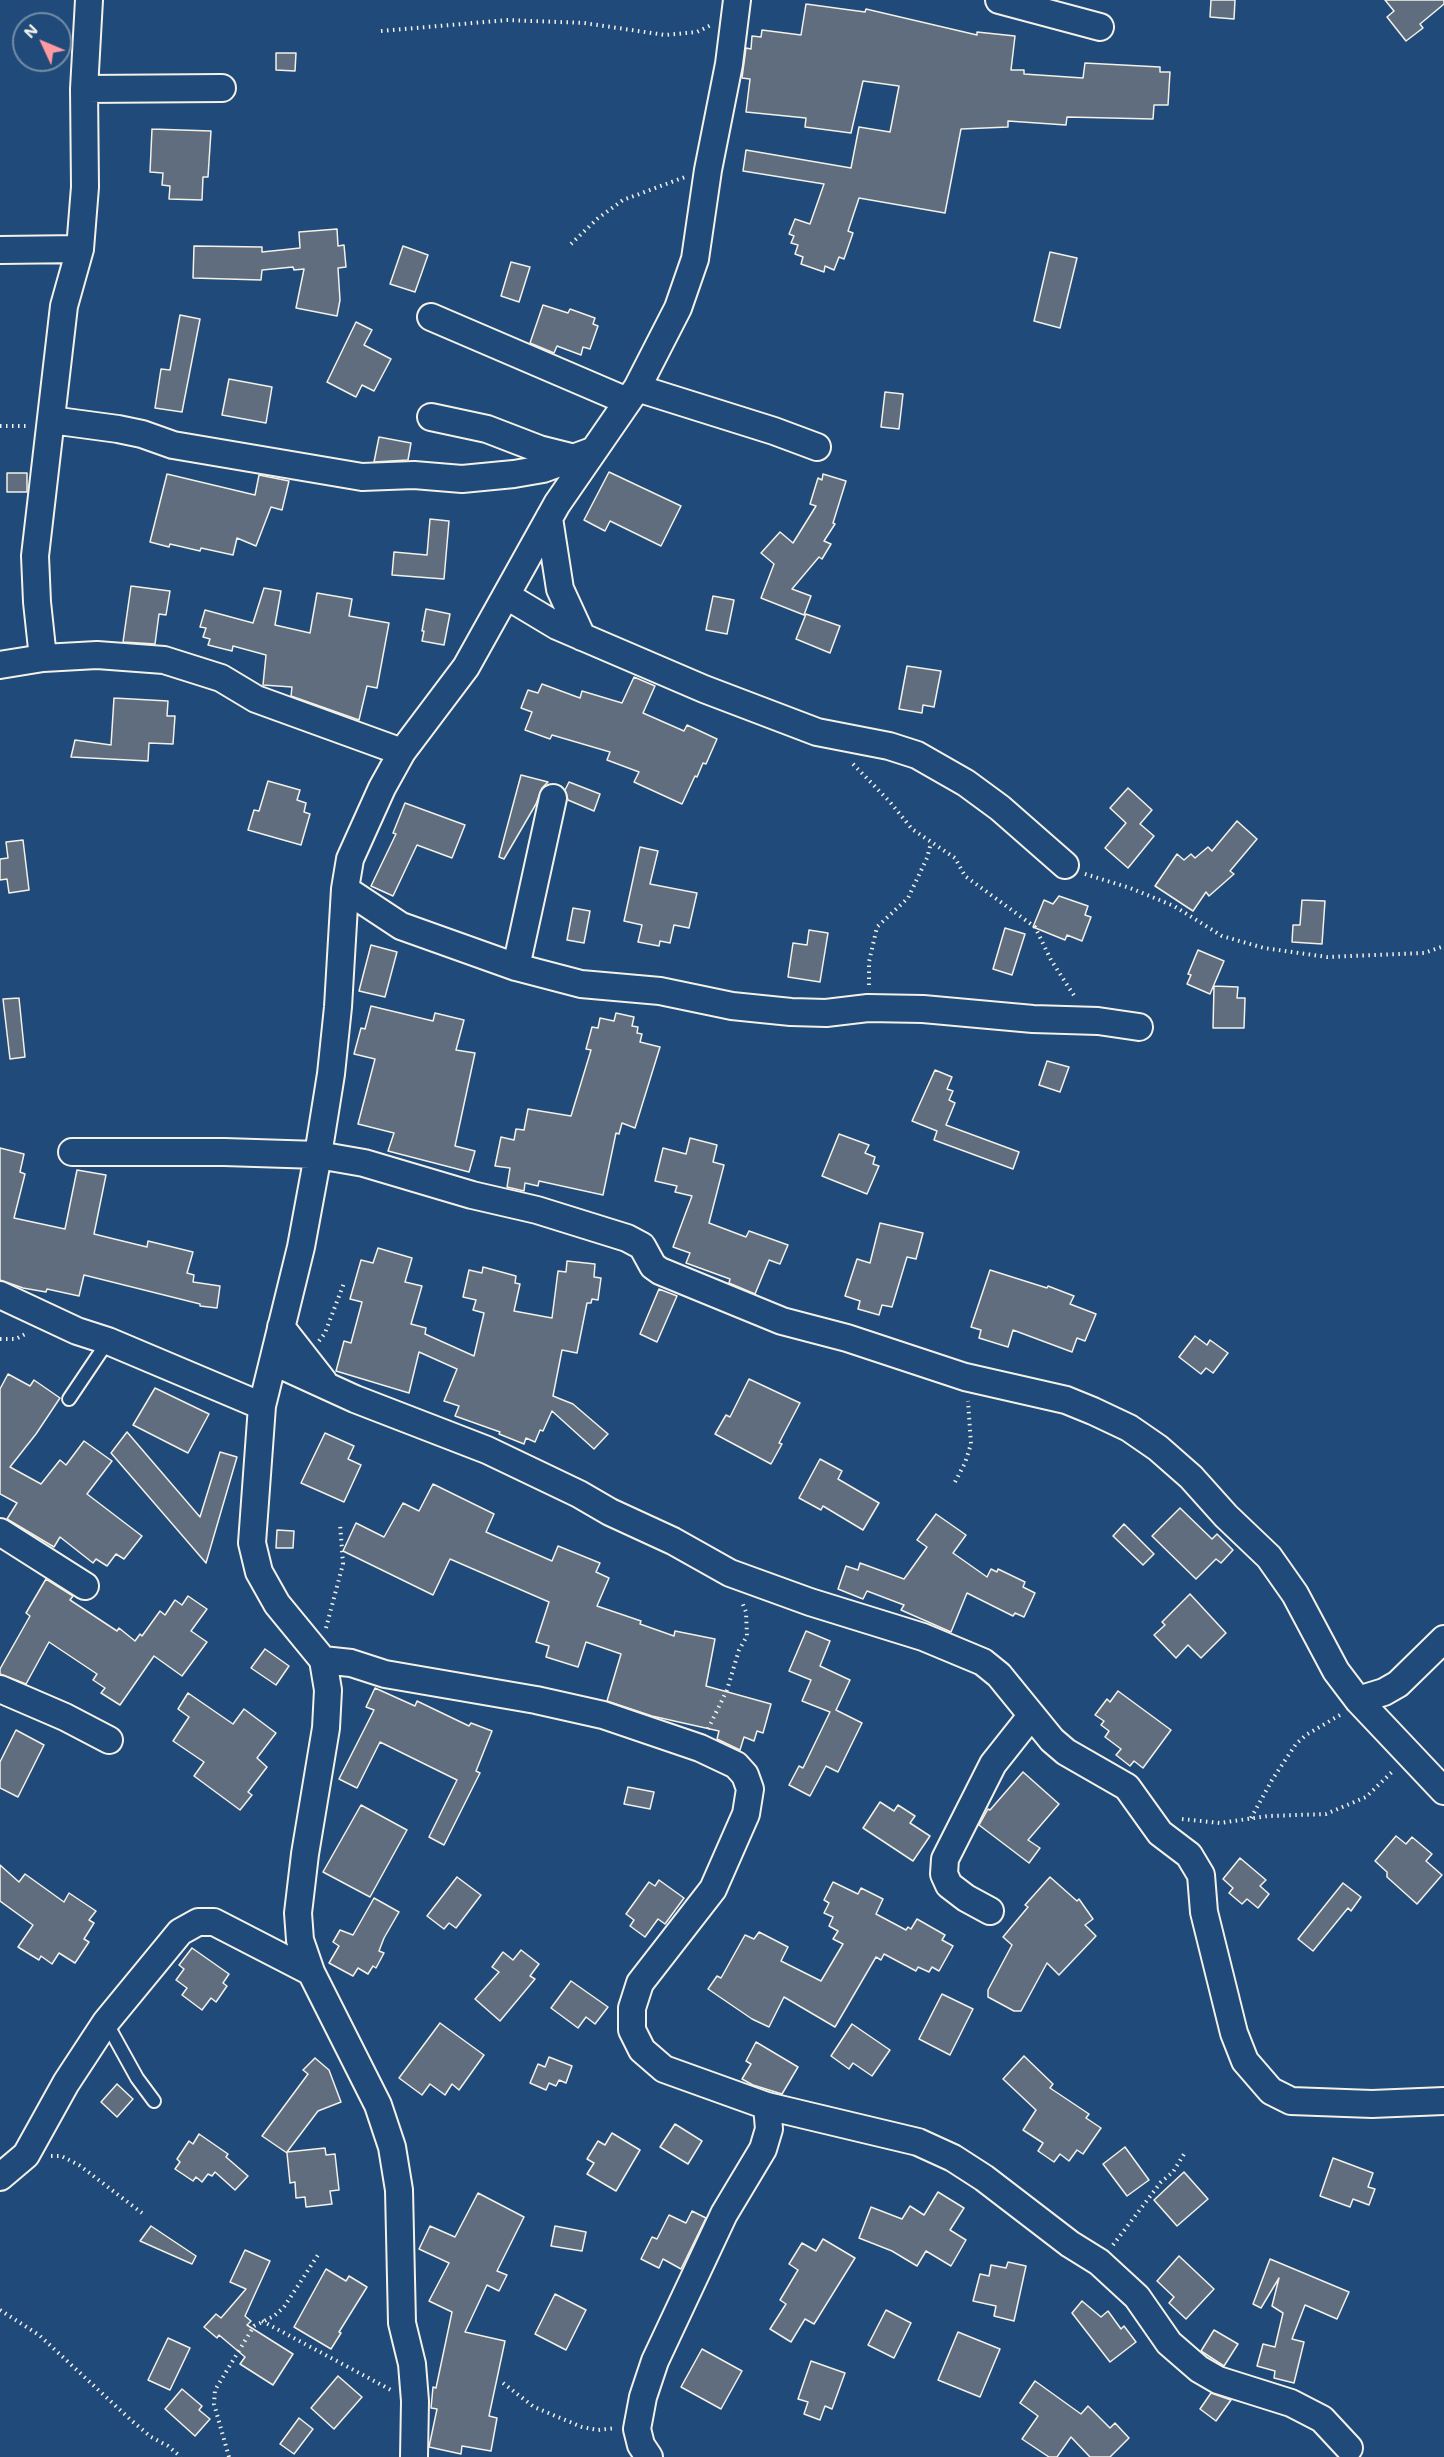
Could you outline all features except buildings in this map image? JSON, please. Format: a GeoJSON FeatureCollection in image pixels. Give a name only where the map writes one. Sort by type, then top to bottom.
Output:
{"type":"FeatureCollection","features":[{"type":"Feature","properties":{"kind":"street"},"geometry":{"type":"LineString","coordinates":[[44,657],[37,602],[35,556],[64,306],[80,249],[85,187],[84,89],[89,0]]}},
{"type":"Feature","properties":{"kind":"street"},"geometry":{"type":"LineString","coordinates":[[414,2457],[415,2402],[412,2364],[402,2323],[399,2190],[392,2147],[378,2105],[311,1972],[300,1941],[298,1913],[305,1854],[326,1728],[328,1690],[319,1656],[277,1604],[259,1572],[252,1543],[262,1406],[302,1247],[318,1155],[334,1041],[345,889],[350,859],[382,788],[402,752],[466,667],[584,454],[632,394],[661,345],[682,298],[695,259],[708,171],[729,64],[737,0]]}},
{"type":"Feature","properties":{"kind":"street"},"geometry":{"type":"LineString","coordinates":[[999,0],[1100,27]]}},
{"type":"Feature","properties":{"kind":"street"},"geometry":{"type":"LineString","coordinates":[[84,89],[222,88]]}},
{"type":"Feature","properties":{"kind":"street"},"geometry":{"type":"LineString","coordinates":[[0,250],[80,249]]}},
{"type":"Feature","properties":{"kind":"street"},"geometry":{"type":"LineString","coordinates":[[430,317],[632,394],[774,431],[817,447]]}},
{"type":"Feature","properties":{"kind":"street"},"geometry":{"type":"LineString","coordinates":[[431,417],[487,429],[539,449],[584,454]]}},
{"type":"Feature","properties":{"kind":"street"},"geometry":{"type":"LineString","coordinates":[[51,420],[118,429],[142,434],[173,445],[362,477],[414,475],[462,479],[513,474],[543,469],[584,454]]}},
{"type":"Feature","properties":{"kind":"street"},"geometry":{"type":"LineString","coordinates":[[549,518],[560,589],[582,637]]}},
{"type":"Feature","properties":{"kind":"street"},"geometry":{"type":"LineString","coordinates":[[507,596],[557,626],[704,689],[817,732],[889,746],[917,755],[966,783],[1000,808],[1065,864]]}},
{"type":"Feature","properties":{"kind":"street"},"geometry":{"type":"LineString","coordinates":[[0,665],[44,657],[96,655],[164,660],[221,678],[256,699],[402,752]]}},
{"type":"Feature","properties":{"kind":"street"},"geometry":{"type":"LineString","coordinates":[[516,967],[553,798]]}},
{"type":"Feature","properties":{"kind":"street"},"geometry":{"type":"LineString","coordinates":[[345,889],[401,926],[516,967],[581,984],[660,991],[732,1006],[791,1012],[826,1013],[868,1008],[923,1009],[1033,1019],[1098,1021],[1139,1027]]}},
{"type":"Feature","properties":{"kind":"street"},"geometry":{"type":"LineString","coordinates":[[72,1152],[224,1152],[318,1155],[364,1163],[472,1195],[537,1210],[627,1238],[642,1246],[653,1266],[660,1271],[782,1321],[847,1338],[965,1377],[1066,1400],[1129,1428],[1191,1477],[1226,1516],[1269,1557],[1295,1594],[1336,1671],[1360,1702],[1444,1791]]}},
{"type":"Feature","properties":{"kind":"street"},"geometry":{"type":"LineString","coordinates":[[0,1295],[77,1331],[108,1341],[262,1406]]}},
{"type":"Feature","properties":{"kind":"street"},"geometry":{"type":"LineString","coordinates":[[281,1327],[328,1386]]}},
{"type":"Feature","properties":{"kind":"street"},"geometry":{"type":"LineString","coordinates":[[274,1362],[355,1400],[487,1450],[673,1541],[730,1573],[810,1602],[923,1637],[983,1662],[999,1675],[1052,1740],[1066,1752],[1127,1787],[1160,1833],[1189,1855],[1201,1875],[1204,1912],[1234,2033],[1245,2061],[1270,2091],[1291,2101],[1372,2104],[1444,2101]]}},
{"type":"Feature","properties":{"kind":"street"},"geometry":{"type":"LineString","coordinates":[[0,1532],[85,1586]]}},
{"type":"Feature","properties":{"kind":"street"},"geometry":{"type":"LineString","coordinates":[[1360,1702],[1398,1684],[1444,1639]]}},
{"type":"Feature","properties":{"kind":"street"},"geometry":{"type":"LineString","coordinates":[[319,1656],[385,1674],[603,1714],[700,1748],[736,1765],[745,1775],[750,1789],[746,1814],[713,1889],[640,1983],[632,2008],[632,2030],[642,2050],[664,2069],[767,2106],[918,2142],[953,2158],[984,2178],[1070,2244],[1099,2262],[1137,2298],[1169,2343],[1199,2370],[1218,2380],[1291,2403],[1322,2419],[1350,2448]]}},
{"type":"Feature","properties":{"kind":"street"},"geometry":{"type":"LineString","coordinates":[[0,1689],[65,1717],[109,1740]]}},
{"type":"Feature","properties":{"kind":"street"},"geometry":{"type":"LineString","coordinates":[[990,1911],[966,1898],[950,1885],[944,1874],[945,1859],[993,1764],[1031,1716]]}},
{"type":"Feature","properties":{"kind":"street"},"geometry":{"type":"LineString","coordinates":[[0,2177],[26,2155],[66,2083],[105,2022],[180,1932],[198,1922],[214,1922],[311,1972]]}},
{"type":"Feature","properties":{"kind":"street"},"geometry":{"type":"LineString","coordinates":[[649,2457],[641,2445],[637,2429],[643,2397],[656,2361],[724,2214],[763,2149],[769,2129],[767,2106]]}},
{"type":"Feature","properties":{"kind":"lane"},"geometry":{"type":"LineString","coordinates":[[69,1399],[108,1341]]}},
{"type":"Feature","properties":{"kind":"lane"},"geometry":{"type":"LineString","coordinates":[[105,2022],[137,2078],[154,2102]]}},
{"type":"Feature","properties":{"kind":"path"},"geometry":{"type":"LineString","coordinates":[[381,31],[508,20],[584,23],[664,34],[697,32],[716,21]]}},
{"type":"Feature","properties":{"kind":"path"},"geometry":{"type":"LineString","coordinates":[[571,244],[597,219],[623,200],[668,182],[708,171]]}},
{"type":"Feature","properties":{"kind":"path"},"geometry":{"type":"LineString","coordinates":[[847,759],[890,802],[912,829],[955,858],[964,876],[1035,927],[1064,983],[1098,1021]]}},
{"type":"Feature","properties":{"kind":"path"},"geometry":{"type":"LineString","coordinates":[[868,1008],[869,962],[877,927],[908,898],[927,858],[931,843]]}},
{"type":"Feature","properties":{"kind":"path"},"geometry":{"type":"LineString","coordinates":[[1065,864],[1174,906],[1222,936],[1264,948],[1327,957],[1424,953],[1444,946]]}},
{"type":"Feature","properties":{"kind":"path"},"geometry":{"type":"LineString","coordinates":[[306,1359],[325,1333],[344,1283]]}},
{"type":"Feature","properties":{"kind":"path"},"geometry":{"type":"LineString","coordinates":[[955,1482],[965,1463],[970,1444],[965,1377]]}},
{"type":"Feature","properties":{"kind":"path"},"geometry":{"type":"LineString","coordinates":[[319,1656],[343,1564],[340,1523]]}},
{"type":"Feature","properties":{"kind":"path"},"geometry":{"type":"LineString","coordinates":[[700,1748],[727,1690],[739,1650],[747,1636],[746,1612],[730,1573]]}},
{"type":"Feature","properties":{"kind":"path"},"geometry":{"type":"LineString","coordinates":[[1251,1819],[1272,1780],[1296,1744],[1306,1735],[1360,1702]]}},
{"type":"Feature","properties":{"kind":"path"},"geometry":{"type":"LineString","coordinates":[[1144,1812],[1220,1823],[1326,1814],[1366,1797],[1411,1757]]}},
{"type":"Feature","properties":{"kind":"path"},"geometry":{"type":"LineString","coordinates":[[1099,2262],[1161,2182],[1173,2172],[1186,2151]]}},
{"type":"Feature","properties":{"kind":"path"},"geometry":{"type":"LineString","coordinates":[[26,2155],[61,2156],[96,2177],[142,2213]]}},
{"type":"Feature","properties":{"kind":"path"},"geometry":{"type":"LineString","coordinates":[[229,2457],[214,2404],[214,2390],[254,2326],[274,2316],[284,2307],[318,2255]]}},
{"type":"Feature","properties":{"kind":"path"},"geometry":{"type":"LineString","coordinates":[[0,2310],[39,2335],[139,2427],[181,2457]]}},
{"type":"Feature","properties":{"kind":"path"},"geometry":{"type":"LineString","coordinates":[[262,2321],[415,2402]]}},
{"type":"Feature","properties":{"kind":"path"},"geometry":{"type":"LineString","coordinates":[[503,2383],[534,2407],[582,2427],[598,2430],[622,2427],[637,2429]]}}]}
